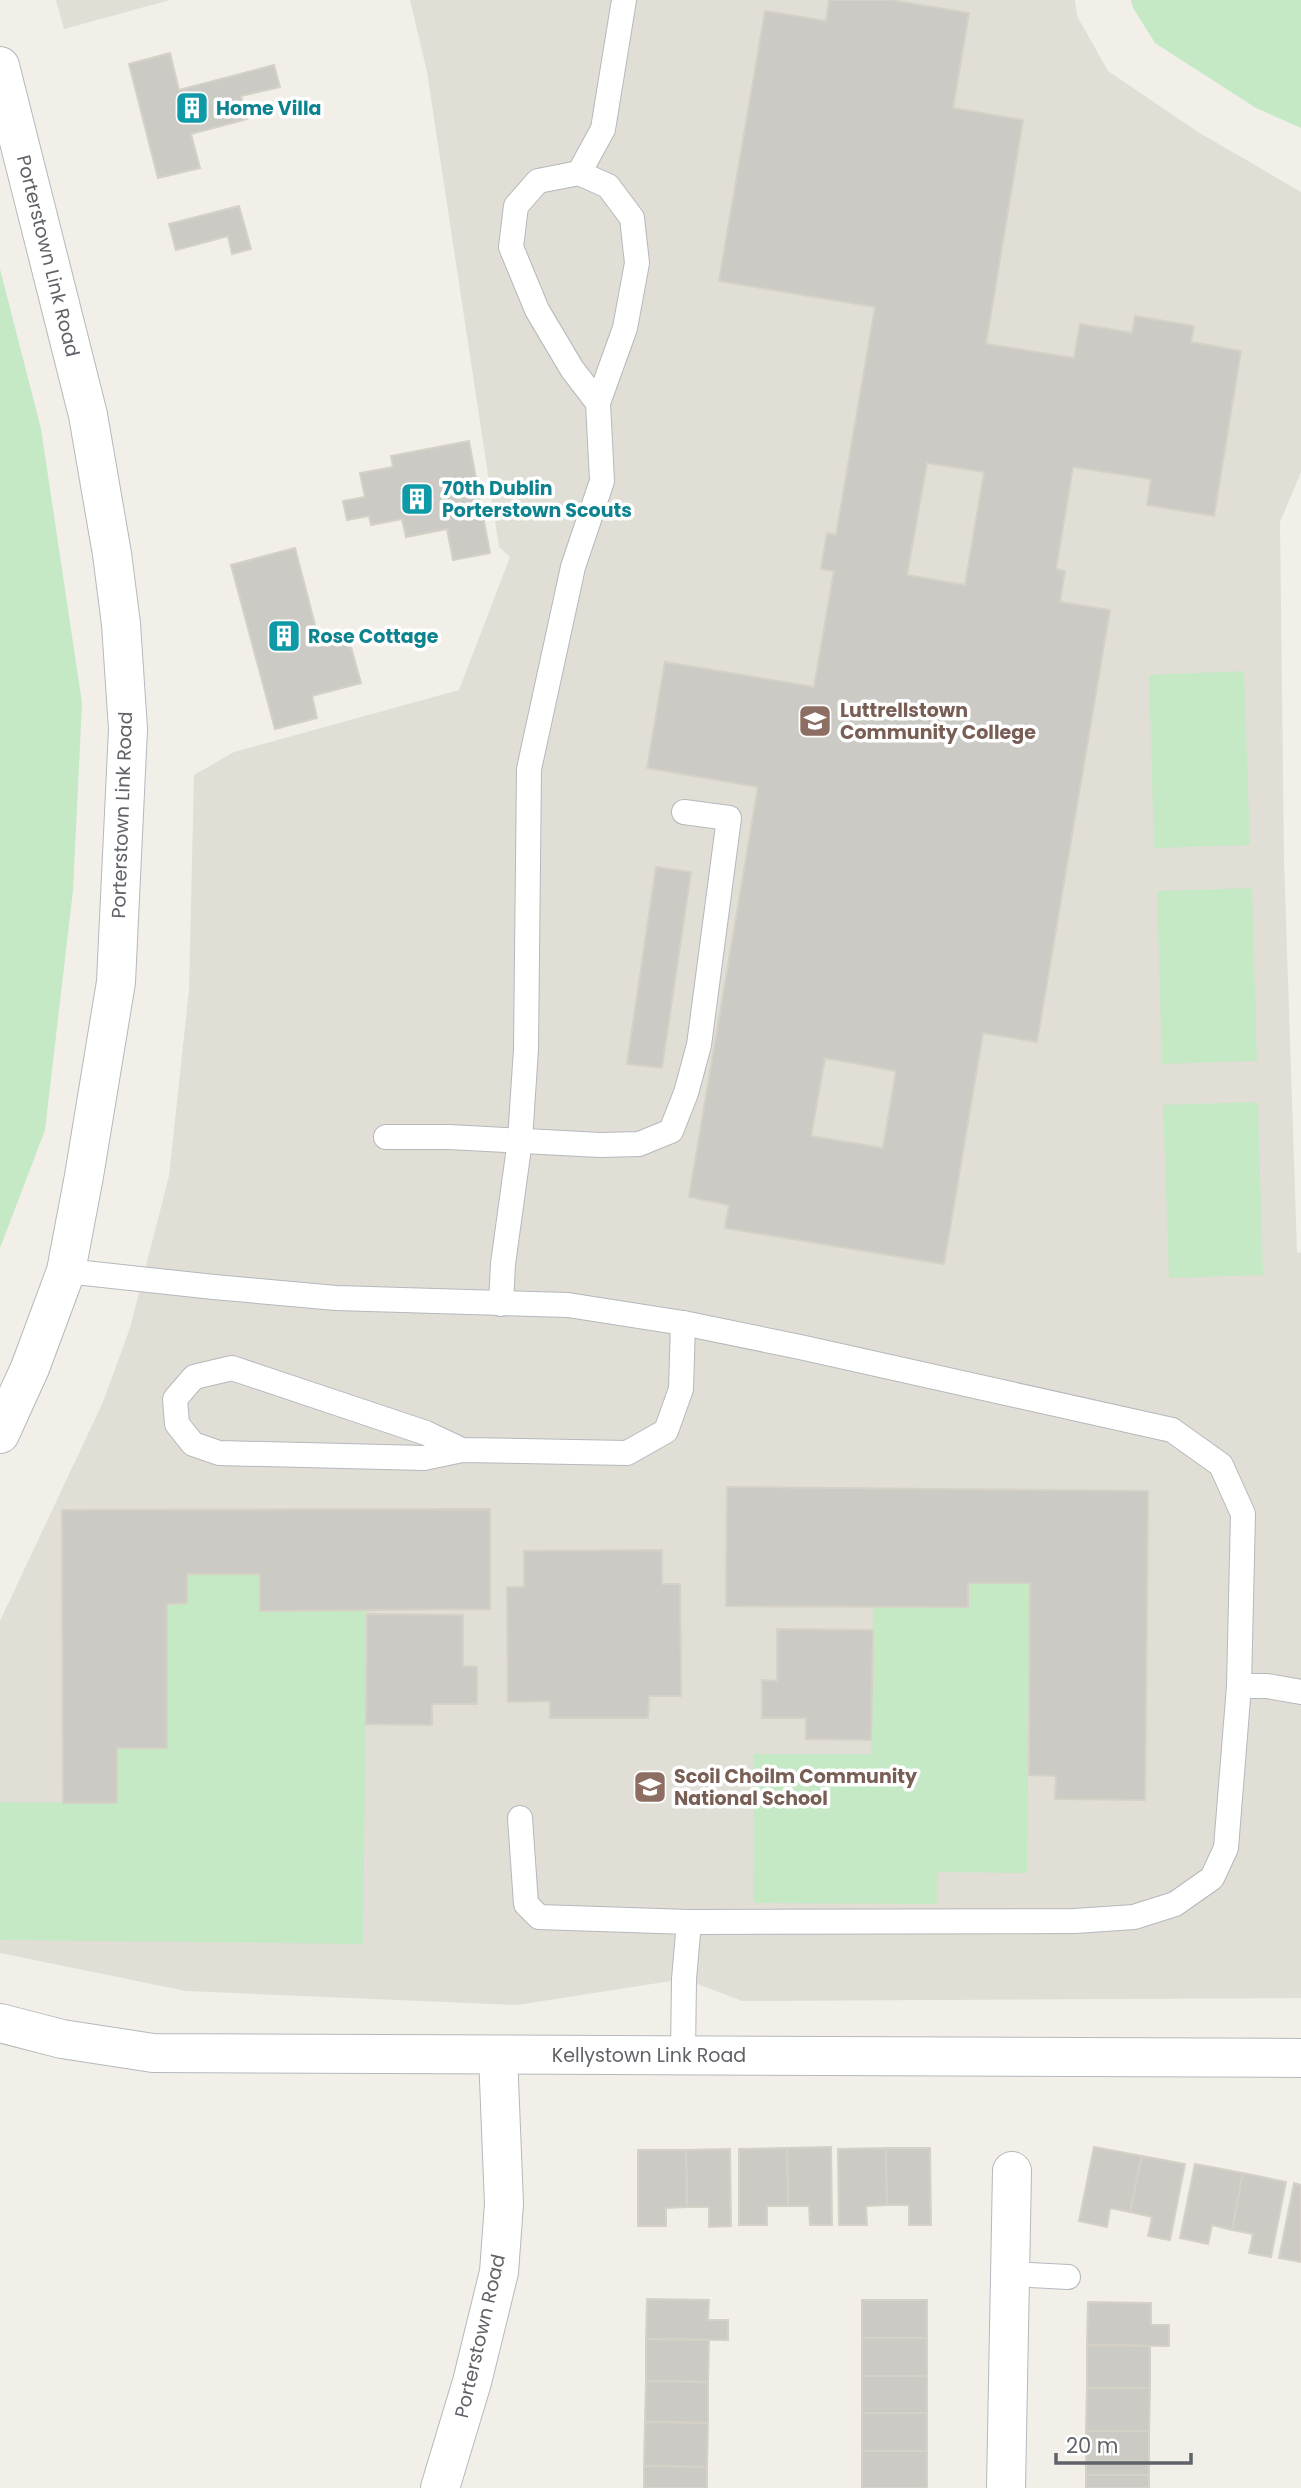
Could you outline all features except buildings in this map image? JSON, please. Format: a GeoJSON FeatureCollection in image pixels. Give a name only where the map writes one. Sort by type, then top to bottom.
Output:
{"type":"FeatureCollection","features":[{"type":"Feature","properties":{"kind":"street","name":"Porterstown Link Road"},"geometry":{"type":"LineString","coordinates":[[0,66],[88,415],[121,624],[128,729],[116,982],[84,1175],[66,1270],[30,1368],[0,1434]]}},
{"type":"Feature","properties":{"kind":"street","name":"Kellystown Link Road"},"geometry":{"type":"LineString","coordinates":[[0,2023],[62,2039],[153,2053],[1301,2058]]}},
{"type":"Feature","properties":{"kind":"street","name":"Porterstown Road"},"geometry":{"type":"LineString","coordinates":[[440,2488],[472,2382],[499,2272],[504,2204],[498,2055]]}},
{"type":"Feature","properties":{"kind":"street"},"geometry":{"type":"LineString","coordinates":[[1006,2488],[1012,2171]]}},
{"type":"Feature","properties":{"kind":"lane"},"geometry":{"type":"LineString","coordinates":[[579,173],[603,130],[624,0]]}},
{"type":"Feature","properties":{"kind":"lane"},"geometry":{"type":"LineString","coordinates":[[502,1304],[503,1264],[520,1140],[526,1049],[529,769],[573,567],[602,481],[598,403],[625,328],[637,262],[632,218],[608,186],[579,173],[538,181],[516,206],[512,247],[537,310],[572,369],[598,403]]}},
{"type":"Feature","properties":{"kind":"lane"},"geometry":{"type":"LineString","coordinates":[[386,1137],[600,1145],[639,1144],[671,1131],[686,1093],[699,1045],[729,818],[684,811]]}},
{"type":"Feature","properties":{"kind":"lane"},"geometry":{"type":"LineString","coordinates":[[66,1270],[336,1298],[569,1305],[683,1323],[963,1382],[1172,1430],[1221,1465],[1242,1514],[1239,1686],[1226,1848],[1212,1878],[1175,1904],[1133,1917],[1075,1921],[689,1922],[540,1917],[526,1904],[520,1818]]}},
{"type":"Feature","properties":{"kind":"lane"},"geometry":{"type":"LineString","coordinates":[[462,1450],[426,1433],[232,1368],[194,1377],[175,1399],[177,1424],[194,1444],[219,1453],[424,1458],[462,1450],[627,1453],[666,1431],[681,1389],[683,1323]]}},
{"type":"Feature","properties":{"kind":"lane"},"geometry":{"type":"LineString","coordinates":[[1239,1686],[1267,1686],[1301,1692]]}},
{"type":"Feature","properties":{"kind":"lane"},"geometry":{"type":"LineString","coordinates":[[683,2054],[684,1979],[689,1922]]}},
{"type":"Feature","properties":{"kind":"lane"},"geometry":{"type":"LineString","coordinates":[[1010,2274],[1068,2277]]}},
{"type":"Feature","properties":{"kind":"shaded area"},"geometry":{"type":"Polygon","coordinates":[[[56,0],[170,0],[64,29],[56,0]]]}},
{"type":"Feature","properties":{"kind":"shaded area"},"geometry":{"type":"Polygon","coordinates":[[[410,0],[1075,0],[1077,16],[1108,71],[1198,132],[1301,192],[1301,472],[1280,522],[1284,859],[1297,1252],[1301,1253],[1301,1998],[742,2001],[684,1979],[517,2005],[186,1991],[0,1953],[0,1621],[103,1402],[130,1328],[169,1176],[189,990],[194,775],[234,752],[459,690],[510,557],[499,547],[427,72],[410,0]]]}},
{"type":"Feature","properties":{"kind":"green space"},"geometry":{"type":"Polygon","coordinates":[[[1131,0],[1301,0],[1301,128],[1256,108],[1155,43],[1133,8],[1131,0]]]}},
{"type":"Feature","properties":{"kind":"green space"},"geometry":{"type":"Polygon","coordinates":[[[0,269],[41,429],[82,703],[73,890],[45,1130],[0,1248],[0,269]]]}},
{"type":"Feature","properties":{"kind":"green space"},"geometry":{"type":"Polygon","coordinates":[[[1244,671],[1250,845],[1154,848],[1149,675],[1244,671]]]}},
{"type":"Feature","properties":{"kind":"green space"},"geometry":{"type":"Polygon","coordinates":[[[1252,888],[1257,1061],[1162,1064],[1157,891],[1252,888]]]}},
{"type":"Feature","properties":{"kind":"green space"},"geometry":{"type":"Polygon","coordinates":[[[1258,1102],[1263,1275],[1169,1278],[1163,1105],[1258,1102]]]}},
{"type":"Feature","properties":{"kind":"green space"},"geometry":{"type":"Polygon","coordinates":[[[187,1574],[260,1574],[261,1611],[367,1611],[363,1944],[0,1940],[0,1802],[117,1803],[117,1748],[167,1748],[167,1604],[187,1603],[187,1574]]]}},
{"type":"Feature","properties":{"kind":"green space"},"geometry":{"type":"Polygon","coordinates":[[[968,1583],[1030,1583],[1027,1873],[938,1872],[937,1904],[753,1903],[754,1754],[871,1754],[873,1606],[967,1607],[968,1583]]]}},
{"type":"Feature","properties":{"kind":"place","name":"Home Villa"},"geometry":{"type":"Point","coordinates":[192,108]}},
{"type":"Feature","properties":{"kind":"place","name":"70th Dublin Porterstown Scouts"},"geometry":{"type":"Point","coordinates":[417,499]}},
{"type":"Feature","properties":{"kind":"place","name":"Rose Cottage"},"geometry":{"type":"Point","coordinates":[284,636]}},
{"type":"Feature","properties":{"kind":"place","name":"Luttrellstown Community College"},"geometry":{"type":"Point","coordinates":[815,721]}},
{"type":"Feature","properties":{"kind":"place","name":"Scoil Choilm Community National School"},"geometry":{"type":"Point","coordinates":[650,1787]}}]}
